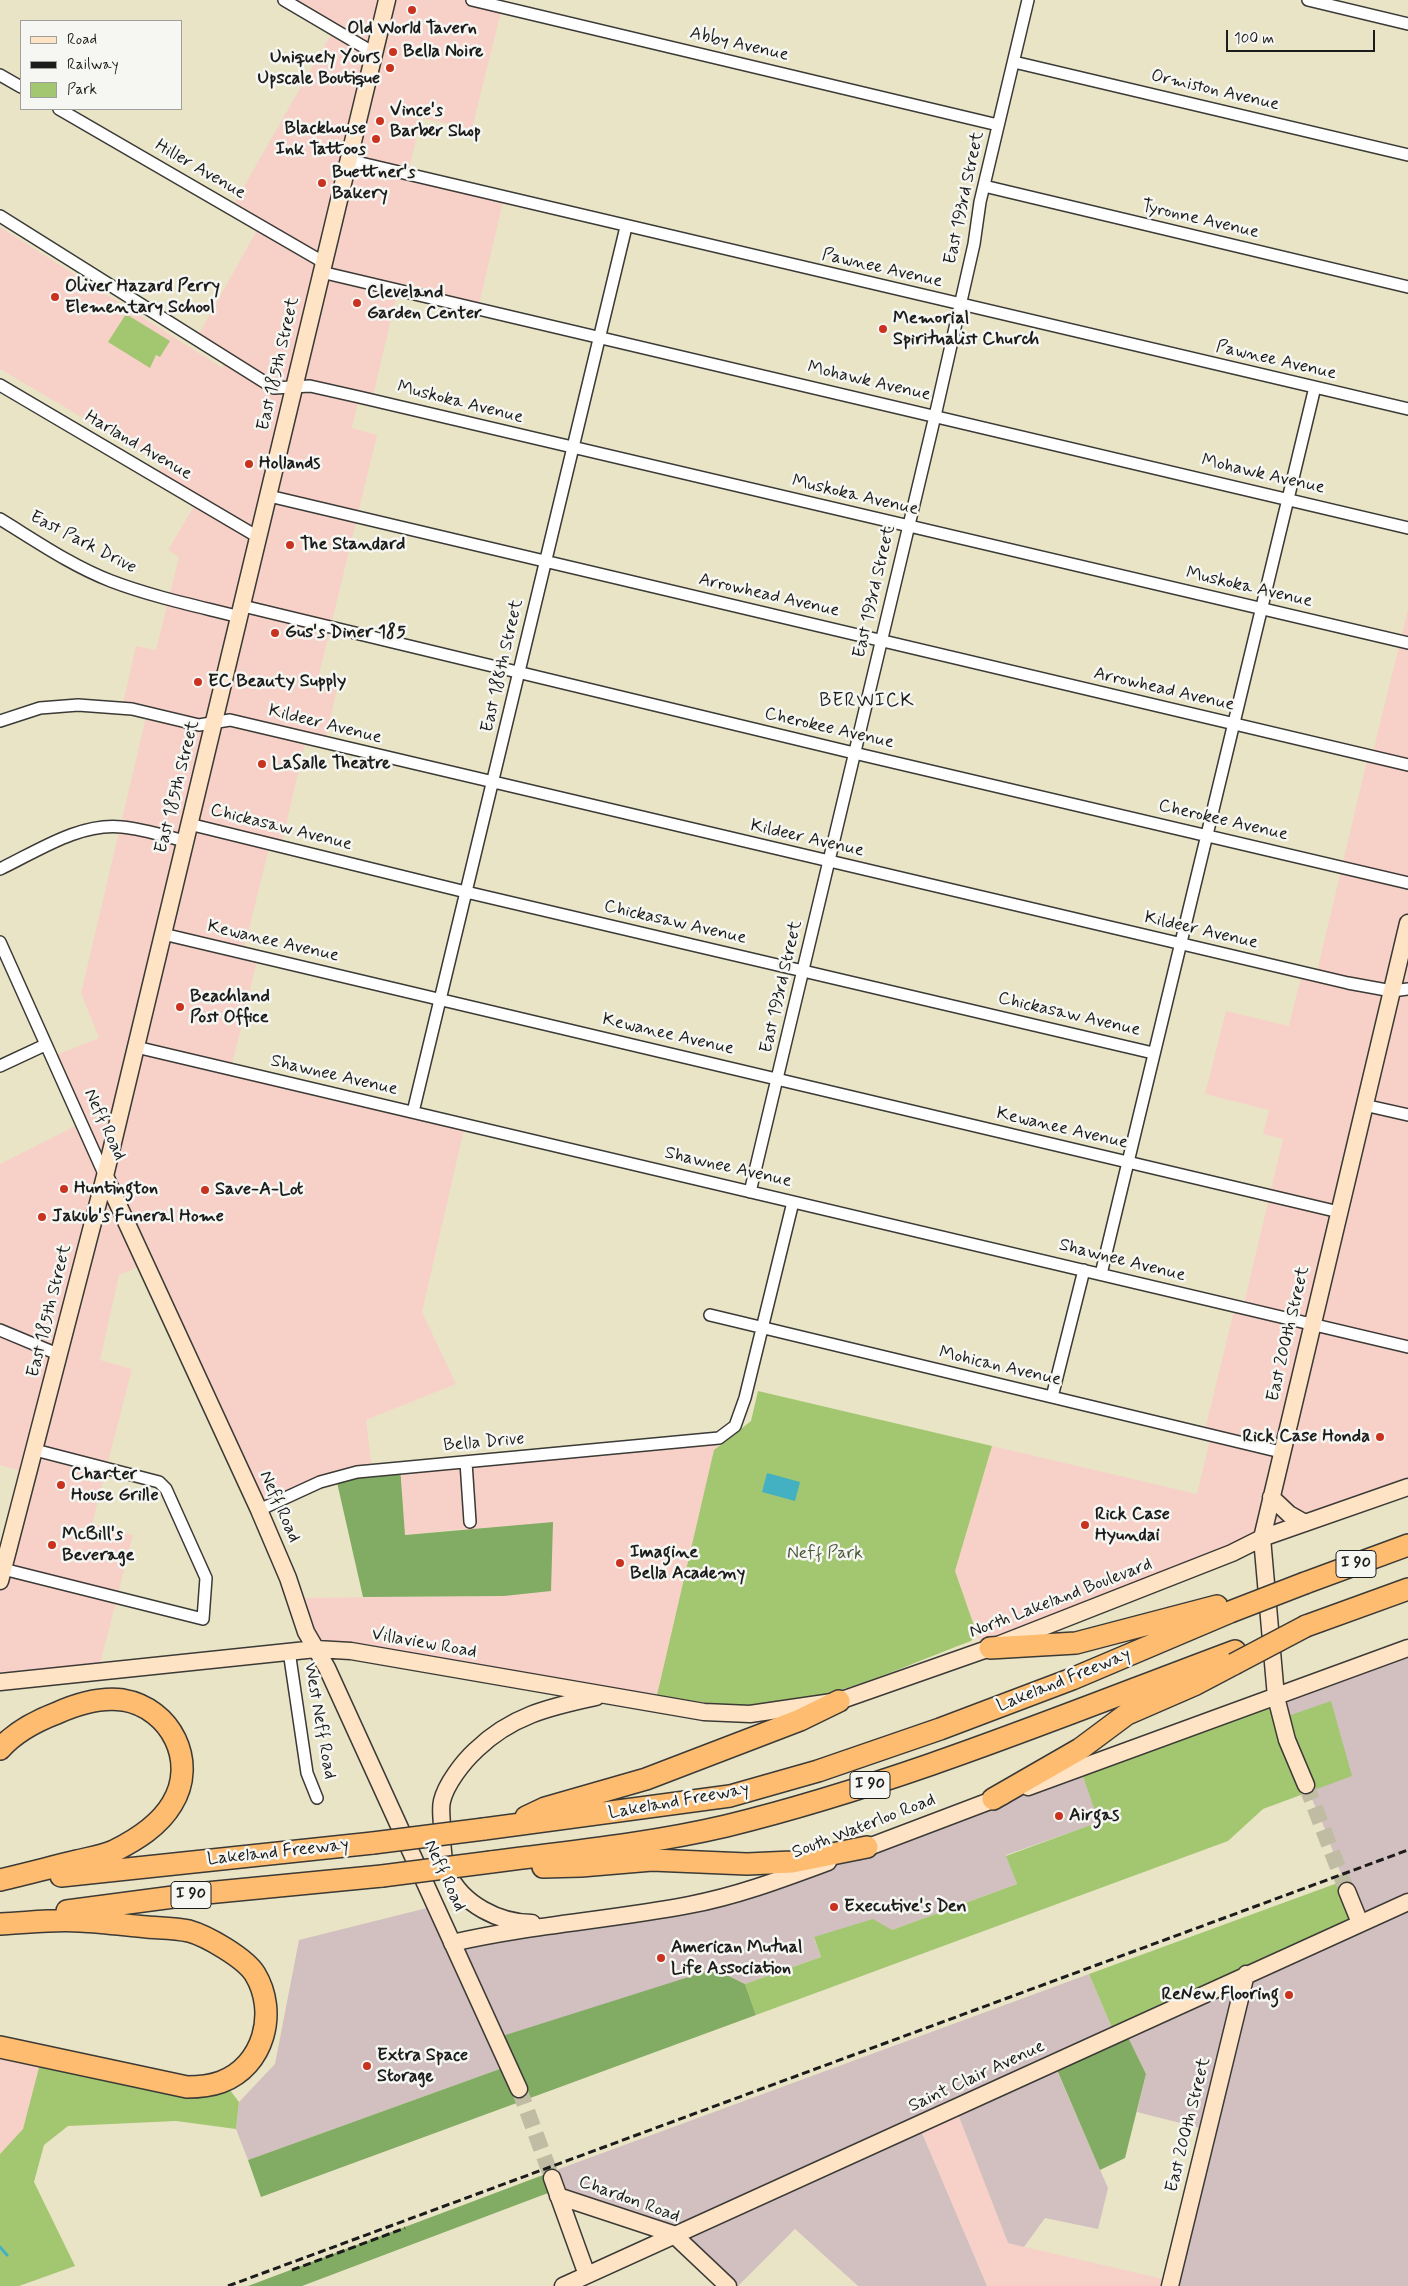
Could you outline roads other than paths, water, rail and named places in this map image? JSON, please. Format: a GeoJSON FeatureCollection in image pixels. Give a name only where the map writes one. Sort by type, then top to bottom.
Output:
{"type":"FeatureCollection","features":[{"type":"Feature","properties":{"kind":"highway","name":"I 90"},"geometry":{"type":"LineString","coordinates":[[1230,1608],[1408,1545]]}},
{"type":"Feature","properties":{"kind":"highway","name":"Lakeland Freeway"},"geometry":{"type":"LineString","coordinates":[[0,1922],[196,1894],[492,1865],[724,1826],[816,1802],[908,1773],[1234,1658],[1306,1626],[1408,1588]]}},
{"type":"Feature","properties":{"kind":"highway"},"geometry":{"type":"LineString","coordinates":[[990,1648],[1076,1643],[1230,1608]]}},
{"type":"Feature","properties":{"kind":"highway","name":"Lakeland Freeway"},"geometry":{"type":"LineString","coordinates":[[0,1882],[505,1827],[730,1796],[809,1774],[940,1729],[1072,1679],[1230,1608]]}},
{"type":"Feature","properties":{"kind":"highway"},"geometry":{"type":"LineString","coordinates":[[993,1799],[1080,1749],[1127,1714],[1196,1684],[1234,1658]]}},
{"type":"Feature","properties":{"kind":"highway"},"geometry":{"type":"LineString","coordinates":[[0,1749],[37,1721],[70,1707],[99,1700],[122,1700],[142,1705],[158,1716],[171,1730],[179,1745],[183,1763],[182,1779],[172,1805],[157,1822],[140,1836],[111,1852],[0,1882]]}},
{"type":"Feature","properties":{"kind":"highway"},"geometry":{"type":"LineString","coordinates":[[505,1827],[545,1808],[655,1776],[800,1720],[839,1701]]}},
{"type":"Feature","properties":{"kind":"highway"},"geometry":{"type":"LineString","coordinates":[[492,1865],[581,1866],[652,1860],[747,1864],[774,1863],[792,1862],[868,1847]]}},
{"type":"Feature","properties":{"kind":"highway"},"geometry":{"type":"LineString","coordinates":[[0,1922],[78,1920],[189,1931],[220,1946],[254,1973],[262,1991],[266,2012],[265,2031],[256,2054],[236,2074],[223,2082],[207,2086],[187,2087],[0,2047]]}},
{"type":"Feature","properties":{"kind":"street"},"geometry":{"type":"LineString","coordinates":[[284,0],[374,53]]}},
{"type":"Feature","properties":{"kind":"street","name":"East 185th Street"},"geometry":{"type":"LineString","coordinates":[[1,1575],[60,1355],[105,1176],[269,496],[293,386],[388,0]]}},
{"type":"Feature","properties":{"kind":"street","name":"Abby Avenue"},"geometry":{"type":"LineString","coordinates":[[472,0],[998,124]]}},
{"type":"Feature","properties":{"kind":"street","name":"East 193rd Street"},"geometry":{"type":"LineString","coordinates":[[750,1192],[935,416],[984,186],[1028,0]]}},
{"type":"Feature","properties":{"kind":"street"},"geometry":{"type":"LineString","coordinates":[[1308,0],[1408,24]]}},
{"type":"Feature","properties":{"kind":"street","name":"Ormiston Avenue"},"geometry":{"type":"LineString","coordinates":[[1014,62],[1408,155]]}},
{"type":"Feature","properties":{"kind":"street"},"geometry":{"type":"LineString","coordinates":[[0,75],[20,86]]}},
{"type":"Feature","properties":{"kind":"street","name":"Hiller Avenue"},"geometry":{"type":"LineString","coordinates":[[61,110],[322,267]]}},
{"type":"Feature","properties":{"kind":"street","name":"Pawnee Avenue"},"geometry":{"type":"LineString","coordinates":[[348,160],[1408,410]]}},
{"type":"Feature","properties":{"kind":"street","name":"Tyronne Avenue"},"geometry":{"type":"LineString","coordinates":[[984,186],[1408,287]]}},
{"type":"Feature","properties":{"kind":"street","name":"Muskoka Avenue"},"geometry":{"type":"LineString","coordinates":[[0,216],[274,388],[310,386],[359,397],[1408,643]]}},
{"type":"Feature","properties":{"kind":"street","name":"East 188th Street"},"geometry":{"type":"LineString","coordinates":[[413,1112],[626,226]]}},
{"type":"Feature","properties":{"kind":"street","name":"Mohawk Avenue"},"geometry":{"type":"LineString","coordinates":[[322,267],[599,337],[1288,498],[1408,528]]}},
{"type":"Feature","properties":{"kind":"street","name":"Harland Avenue"},"geometry":{"type":"LineString","coordinates":[[0,385],[258,537]]}},
{"type":"Feature","properties":{"kind":"street"},"geometry":{"type":"LineString","coordinates":[[1101,1274],[1260,609],[1315,388]]}},
{"type":"Feature","properties":{"kind":"street","name":"Arrowhead Avenue"},"geometry":{"type":"LineString","coordinates":[[269,496],[1408,765]]}},
{"type":"Feature","properties":{"kind":"street","name":"East Park Drive"},"geometry":{"type":"LineString","coordinates":[[0,519],[54,552],[109,580],[151,595],[241,611]]}},
{"type":"Feature","properties":{"kind":"street","name":"Cherokee Avenue"},"geometry":{"type":"LineString","coordinates":[[241,611],[520,673],[1408,883]]}},
{"type":"Feature","properties":{"kind":"street","name":"Kildeer Avenue"},"geometry":{"type":"LineString","coordinates":[[0,720],[40,708],[78,705],[132,709],[199,725],[230,720],[492,784],[1180,945],[1348,983],[1400,990]]}},
{"type":"Feature","properties":{"kind":"street","name":"Chickasaw Avenue"},"geometry":{"type":"LineString","coordinates":[[190,824],[466,892],[1153,1053]]}},
{"type":"Feature","properties":{"kind":"street"},"geometry":{"type":"LineString","coordinates":[[0,869],[70,836],[91,830],[120,826],[185,841]]}},
{"type":"Feature","properties":{"kind":"street","name":"East 200th Street"},"geometry":{"type":"LineString","coordinates":[[1306,1785],[1287,1740],[1276,1697],[1262,1538],[1364,1105],[1400,990],[1408,923]]}},
{"type":"Feature","properties":{"kind":"street","name":"Kewanee Avenue"},"geometry":{"type":"LineString","coordinates":[[164,934],[1339,1212]]}},
{"type":"Feature","properties":{"kind":"street","name":"Neff Road"},"geometry":{"type":"LineString","coordinates":[[0,942],[45,1045],[259,1510],[288,1578],[306,1632],[331,1677],[519,2089]]}},
{"type":"Feature","properties":{"kind":"street"},"geometry":{"type":"LineString","coordinates":[[0,1066],[45,1045]]}},
{"type":"Feature","properties":{"kind":"street","name":"Shawnee Avenue"},"geometry":{"type":"LineString","coordinates":[[136,1047],[1408,1347]]}},
{"type":"Feature","properties":{"kind":"street"},"geometry":{"type":"LineString","coordinates":[[1364,1105],[1408,1116]]}},
{"type":"Feature","properties":{"kind":"street"},"geometry":{"type":"LineString","coordinates":[[762,1329],[792,1202]]}},
{"type":"Feature","properties":{"kind":"street"},"geometry":{"type":"LineString","coordinates":[[1052,1397],[1084,1270]]}},
{"type":"Feature","properties":{"kind":"street","name":"Mohican Avenue"},"geometry":{"type":"LineString","coordinates":[[710,1315],[1281,1452]]}},
{"type":"Feature","properties":{"kind":"street","name":"Bella Drive"},"geometry":{"type":"LineString","coordinates":[[259,1510],[320,1482],[357,1472],[389,1467],[466,1462],[719,1438],[735,1426],[762,1329]]}},
{"type":"Feature","properties":{"kind":"street"},"geometry":{"type":"LineString","coordinates":[[0,1330],[60,1355]]}},
{"type":"Feature","properties":{"kind":"street"},"geometry":{"type":"LineString","coordinates":[[1,1575],[203,1619],[206,1578],[166,1488],[159,1482],[35,1450]]}},
{"type":"Feature","properties":{"kind":"street"},"geometry":{"type":"LineString","coordinates":[[466,1462],[470,1522]]}},
{"type":"Feature","properties":{"kind":"street","name":"North Lakeland Boulevard"},"geometry":{"type":"LineString","coordinates":[[839,1701],[990,1648],[1224,1556],[1262,1538],[1408,1487]]}},
{"type":"Feature","properties":{"kind":"street"},"geometry":{"type":"LineString","coordinates":[[1271,1496],[1289,1514],[1305,1524]]}},
{"type":"Feature","properties":{"kind":"street","name":"South Waterloo Road"},"geometry":{"type":"LineString","coordinates":[[452,1943],[562,1923],[690,1905],[764,1886],[993,1799],[1408,1648]]}},
{"type":"Feature","properties":{"kind":"street","name":"Villaview Road"},"geometry":{"type":"LineString","coordinates":[[0,1682],[213,1661],[289,1650],[316,1649],[351,1651],[704,1712],[750,1714],[839,1701]]}},
{"type":"Feature","properties":{"kind":"street","name":"West Neff Road"},"geometry":{"type":"LineString","coordinates":[[289,1650],[307,1773],[317,1798]]}},
{"type":"Feature","properties":{"kind":"street"},"geometry":{"type":"LineString","coordinates":[[562,1923],[519,1923],[494,1915],[475,1905],[464,1894],[447,1872],[442,1840],[442,1801],[452,1781],[475,1751],[506,1726],[548,1707],[608,1695]]}},
{"type":"Feature","properties":{"kind":"street"},"geometry":{"type":"LineString","coordinates":[[1347,1891],[1360,1923]]}},
{"type":"Feature","properties":{"kind":"street","name":"Saint Clair Avenue"},"geometry":{"type":"LineString","coordinates":[[562,2286],[673,2234],[968,2104],[1246,1974],[1408,1902]]}},
{"type":"Feature","properties":{"kind":"street","name":"East 200th Street"},"geometry":{"type":"LineString","coordinates":[[1170,2286],[1246,1974]]}},
{"type":"Feature","properties":{"kind":"street"},"geometry":{"type":"LineString","coordinates":[[552,2178],[587,2275]]}},
{"type":"Feature","properties":{"kind":"street","name":"Chardon Road"},"geometry":{"type":"LineString","coordinates":[[558,2196],[673,2234],[728,2286]]}},
{"type":"Feature","properties":{"kind":"water"},"geometry":{"type":"Polygon","coordinates":[[[767,1473],[800,1482],[795,1501],[762,1492],[767,1473]]]}},
{"type":"Feature","properties":{"kind":"waterway"},"geometry":{"type":"LineString","coordinates":[[0,2247],[7,2255]]}},
{"type":"Feature","properties":{"kind":"tunnel"},"geometry":{"type":"LineString","coordinates":[[1306,1785],[1347,1891]]}},
{"type":"Feature","properties":{"kind":"tunnel"},"geometry":{"type":"LineString","coordinates":[[519,2089],[552,2178]]}},
{"type":"Feature","properties":{"kind":"railway"},"geometry":{"type":"LineString","coordinates":[[228,2286],[1408,1850]]}},
{"type":"Feature","properties":{"kind":"railway"},"geometry":{"type":"LineString","coordinates":[[292,2270],[405,2228]]}},
{"type":"Feature","properties":{"kind":"place","name":"Old World Tavern"},"geometry":{"type":"Point","coordinates":[412,10]}},
{"type":"Feature","properties":{"kind":"place","name":"Bella Noire"},"geometry":{"type":"Point","coordinates":[393,52]}},
{"type":"Feature","properties":{"kind":"place","name":"Uniquely Yours Upscale Boutique"},"geometry":{"type":"Point","coordinates":[390,68]}},
{"type":"Feature","properties":{"kind":"place","name":"Vince's Barber Shop"},"geometry":{"type":"Point","coordinates":[380,121]}},
{"type":"Feature","properties":{"kind":"place","name":"Blackhouse Ink Tattoos"},"geometry":{"type":"Point","coordinates":[376,139]}},
{"type":"Feature","properties":{"kind":"place","name":"Buettner's Bakery"},"geometry":{"type":"Point","coordinates":[322,183]}},
{"type":"Feature","properties":{"kind":"place","name":"Oliver Hazard Perry Elementary School"},"geometry":{"type":"Point","coordinates":[55,297]}},
{"type":"Feature","properties":{"kind":"place","name":"Cleveland Garden Center"},"geometry":{"type":"Point","coordinates":[357,303]}},
{"type":"Feature","properties":{"kind":"place","name":"Memorial Spiritualist Church"},"geometry":{"type":"Point","coordinates":[883,329]}},
{"type":"Feature","properties":{"kind":"place","name":"Hollands"},"geometry":{"type":"Point","coordinates":[249,464]}},
{"type":"Feature","properties":{"kind":"place","name":"The Standard"},"geometry":{"type":"Point","coordinates":[290,545]}},
{"type":"Feature","properties":{"kind":"place","name":"Gus's Diner 185"},"geometry":{"type":"Point","coordinates":[275,633]}},
{"type":"Feature","properties":{"kind":"place","name":"EC Beauty Supply"},"geometry":{"type":"Point","coordinates":[198,682]}},
{"type":"Feature","properties":{"kind":"place","name":"LaSalle Theatre"},"geometry":{"type":"Point","coordinates":[262,764]}},
{"type":"Feature","properties":{"kind":"place","name":"Beachland Post Office"},"geometry":{"type":"Point","coordinates":[180,1007]}},
{"type":"Feature","properties":{"kind":"place","name":"Huntington"},"geometry":{"type":"Point","coordinates":[64,1189]}},
{"type":"Feature","properties":{"kind":"place","name":"Save-A-Lot"},"geometry":{"type":"Point","coordinates":[205,1190]}},
{"type":"Feature","properties":{"kind":"place","name":"Jakub's Funeral Home"},"geometry":{"type":"Point","coordinates":[42,1217]}},
{"type":"Feature","properties":{"kind":"place","name":"Rick Case Honda"},"geometry":{"type":"Point","coordinates":[1380,1437]}},
{"type":"Feature","properties":{"kind":"place","name":"Charter House Grille"},"geometry":{"type":"Point","coordinates":[61,1485]}},
{"type":"Feature","properties":{"kind":"place","name":"Rick Case Hyundai"},"geometry":{"type":"Point","coordinates":[1085,1525]}},
{"type":"Feature","properties":{"kind":"place","name":"McBill's Beverage"},"geometry":{"type":"Point","coordinates":[52,1545]}},
{"type":"Feature","properties":{"kind":"place","name":"Imagine Bella Academy"},"geometry":{"type":"Point","coordinates":[620,1563]}},
{"type":"Feature","properties":{"kind":"place","name":"Airgas"},"geometry":{"type":"Point","coordinates":[1059,1816]}},
{"type":"Feature","properties":{"kind":"place","name":"Executive's Den"},"geometry":{"type":"Point","coordinates":[834,1907]}},
{"type":"Feature","properties":{"kind":"place","name":"American Mutual Life Association"},"geometry":{"type":"Point","coordinates":[661,1958]}},
{"type":"Feature","properties":{"kind":"place","name":"ReNew Flooring"},"geometry":{"type":"Point","coordinates":[1289,1995]}},
{"type":"Feature","properties":{"kind":"place","name":"Extra Space Storage"},"geometry":{"type":"Point","coordinates":[367,2066]}},
{"type":"Feature","properties":{"kind":"district","name":"BERWICK"},"geometry":{"type":"Point","coordinates":[867,702]}},
{"type":"Feature","properties":{"kind":"park label","name":"Neff Park"},"geometry":{"type":"Point","coordinates":[825,1554]}}]}
